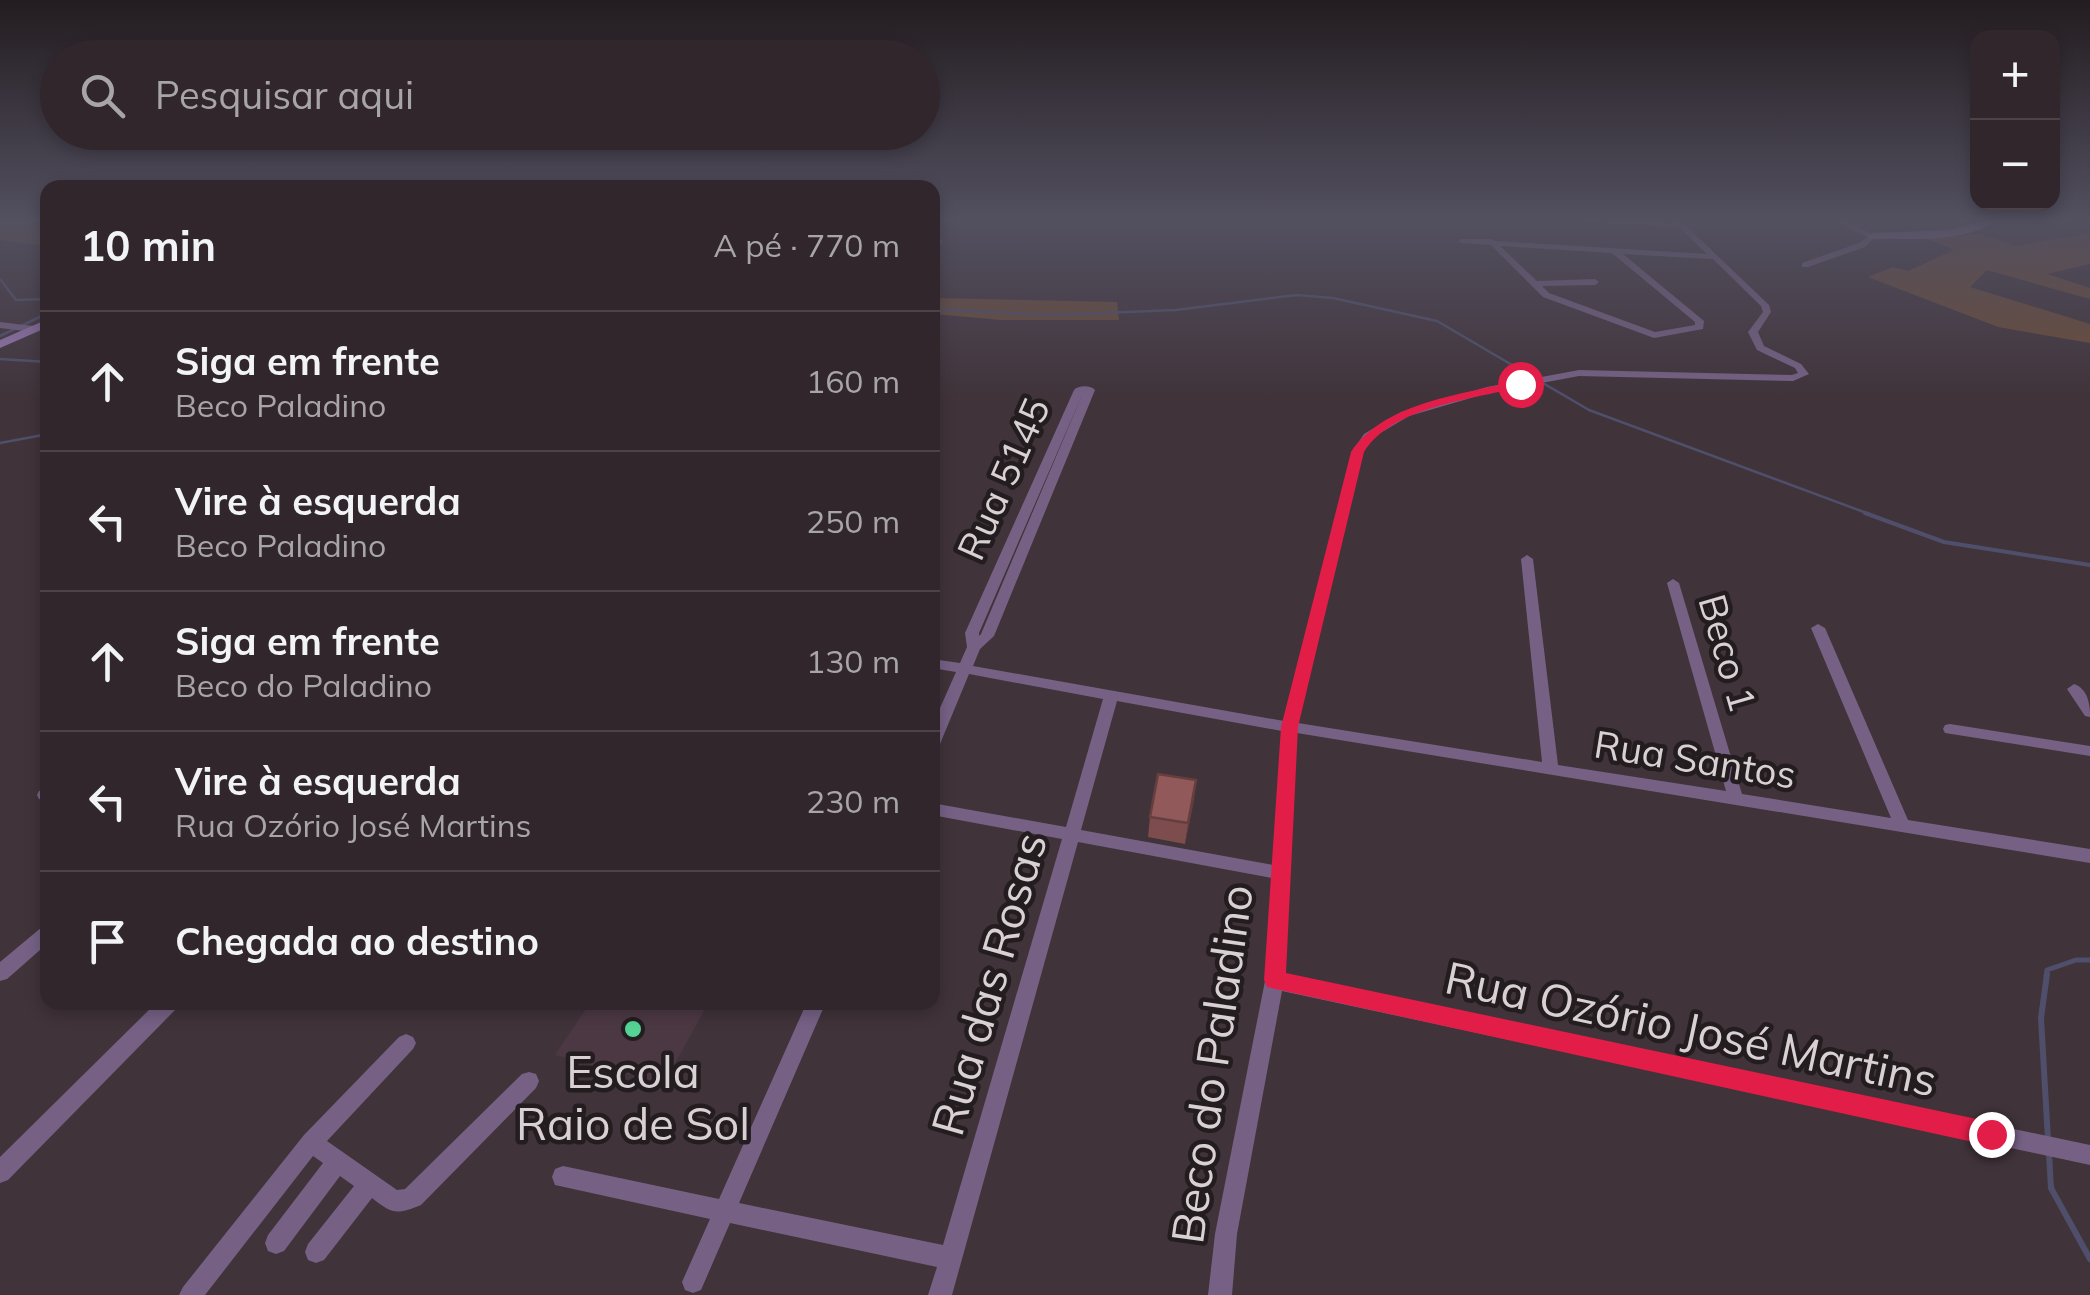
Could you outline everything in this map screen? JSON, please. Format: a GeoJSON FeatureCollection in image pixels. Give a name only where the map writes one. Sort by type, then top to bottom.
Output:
{"type":"FeatureCollection","features":[{"type":"Feature","properties":{"kind":"street"},"geometry":{"type":"LineString","coordinates":[[1529,279],[1547,296],[1662,336],[1697,328],[1700,323],[1649,279]]}},
{"type":"Feature","properties":{"kind":"street","name":"Beco do Paladino"},"geometry":{"type":"LineString","coordinates":[[1220,1295],[1226,1234],[1274,980],[1290,727],[1357,452],[1368,436],[1406,414],[1487,390],[1586,372],[1802,376],[1798,366],[1770,354],[1755,342],[1755,325],[1767,312],[1765,305],[1738,279]]}},
{"type":"Feature","properties":{"kind":"street"},"geometry":{"type":"LineString","coordinates":[[1534,284],[1595,282]]}},
{"type":"Feature","properties":{"kind":"street"},"geometry":{"type":"LineString","coordinates":[[0,325],[33,329]]}},
{"type":"Feature","properties":{"kind":"street"},"geometry":{"type":"LineString","coordinates":[[0,344],[40,326]]}},
{"type":"Feature","properties":{"kind":"street","name":"Rua 5145"},"geometry":{"type":"LineString","coordinates":[[940,726],[974,647],[986,636],[1020,540],[1090,390],[1080,390],[1048,476]]}},
{"type":"Feature","properties":{"kind":"street"},"geometry":{"type":"LineString","coordinates":[[1526,559],[1550,770]]}},
{"type":"Feature","properties":{"kind":"street","name":"Beco 1"},"geometry":{"type":"LineString","coordinates":[[1673,583],[1736,800]]}},
{"type":"Feature","properties":{"kind":"street"},"geometry":{"type":"LineString","coordinates":[[1818,628],[1902,826]]}},
{"type":"Feature","properties":{"kind":"street"},"geometry":{"type":"LineString","coordinates":[[940,665],[1290,727]]}},
{"type":"Feature","properties":{"kind":"street"},"geometry":{"type":"LineString","coordinates":[[2074,689],[2090,712]]}},
{"type":"Feature","properties":{"kind":"street","name":"Rua das Rosas"},"geometry":{"type":"LineString","coordinates":[[940,1295],[1112,694]]}},
{"type":"Feature","properties":{"kind":"street","name":"Rua Santos"},"geometry":{"type":"LineString","coordinates":[[1290,727],[2090,856]]}},
{"type":"Feature","properties":{"kind":"street"},"geometry":{"type":"LineString","coordinates":[[1950,728],[2090,751]]}},
{"type":"Feature","properties":{"kind":"street"},"geometry":{"type":"LineString","coordinates":[[940,810],[1281,873]]}},
{"type":"Feature","properties":{"kind":"street"},"geometry":{"type":"LineString","coordinates":[[3,966],[40,938]]}},
{"type":"Feature","properties":{"kind":"street","name":"Rua Ozório José Martins"},"geometry":{"type":"LineString","coordinates":[[1274,980],[2090,1155]]}},
{"type":"Feature","properties":{"kind":"street"},"geometry":{"type":"LineString","coordinates":[[0,1172],[162,1010]]}},
{"type":"Feature","properties":{"kind":"street"},"geometry":{"type":"LineString","coordinates":[[693,1282],[814,1010]]}},
{"type":"Feature","properties":{"kind":"street"},"geometry":{"type":"LineString","coordinates":[[190,1295],[311,1142],[406,1043]]}},
{"type":"Feature","properties":{"kind":"street"},"geometry":{"type":"LineString","coordinates":[[311,1142],[392,1200],[402,1202],[414,1197],[529,1081]]}},
{"type":"Feature","properties":{"kind":"street"},"geometry":{"type":"LineString","coordinates":[[276,1243],[338,1160]]}},
{"type":"Feature","properties":{"kind":"street"},"geometry":{"type":"LineString","coordinates":[[563,1177],[949,1258]]}},
{"type":"Feature","properties":{"kind":"street"},"geometry":{"type":"LineString","coordinates":[[316,1252],[370,1183]]}},
{"type":"Feature","properties":{"kind":"shaded area"},"geometry":{"type":"Polygon","coordinates":[[[1874,279],[1978,279],[1970,287],[2090,324],[2090,343],[1998,327],[1874,279]]]}},
{"type":"Feature","properties":{"kind":"shaded area"},"geometry":{"type":"Polygon","coordinates":[[[2021,279],[2064,279],[2090,288],[2090,299],[2021,279]]]}},
{"type":"Feature","properties":{"kind":"shaded area"},"geometry":{"type":"Polygon","coordinates":[[[940,298],[1117,302],[1119,320],[1001,320],[940,315],[940,298]]]}},
{"type":"Feature","properties":{"kind":"shaded area","name":"Escola Raio de Sol"},"geometry":{"type":"Polygon","coordinates":[[[585,1010],[704,1010],[664,1084],[555,1055],[585,1010]]]}},
{"type":"Feature","properties":{"kind":"building"},"geometry":{"type":"Polygon","coordinates":[[[1158,774],[1196,780],[1188,823],[1150,817],[1158,774]]]}},
{"type":"Feature","properties":{"kind":"waterway"},"geometry":{"type":"LineString","coordinates":[[0,279],[16,300],[40,299]]}},
{"type":"Feature","properties":{"kind":"waterway"},"geometry":{"type":"LineString","coordinates":[[940,309],[1052,315],[1176,310],[1296,295],[1333,298],[1437,321],[1589,410],[1872,515]]}},
{"type":"Feature","properties":{"kind":"waterway"},"geometry":{"type":"LineString","coordinates":[[0,336],[40,317]]}},
{"type":"Feature","properties":{"kind":"waterway"},"geometry":{"type":"LineString","coordinates":[[0,359],[40,362]]}},
{"type":"Feature","properties":{"kind":"waterway"},"geometry":{"type":"LineString","coordinates":[[0,443],[40,436]]}},
{"type":"Feature","properties":{"kind":"waterway"},"geometry":{"type":"LineString","coordinates":[[1865,513],[1944,542],[2090,565]]}},
{"type":"Feature","properties":{"kind":"waterway"},"geometry":{"type":"LineString","coordinates":[[2046,976],[2047,970],[2076,960],[2090,960]]}},
{"type":"Feature","properties":{"kind":"waterway"},"geometry":{"type":"LineString","coordinates":[[2047,974],[2041,1018],[2048,1140]]}},
{"type":"Feature","properties":{"kind":"waterway"},"geometry":{"type":"LineString","coordinates":[[2049,1154],[2051,1188],[2090,1259]]}},
{"type":"Feature","properties":{"kind":"place","name":"Escola Raio de Sol"},"geometry":{"type":"Point","coordinates":[633,1029]}},
{"type":"Feature","properties":{"kind":"route"},"geometry":{"type":"LineString","coordinates":[[1520,384],[1406,414],[1368,436],[1357,452],[1290,727],[1274,980],[1991,1134]]}}]}
